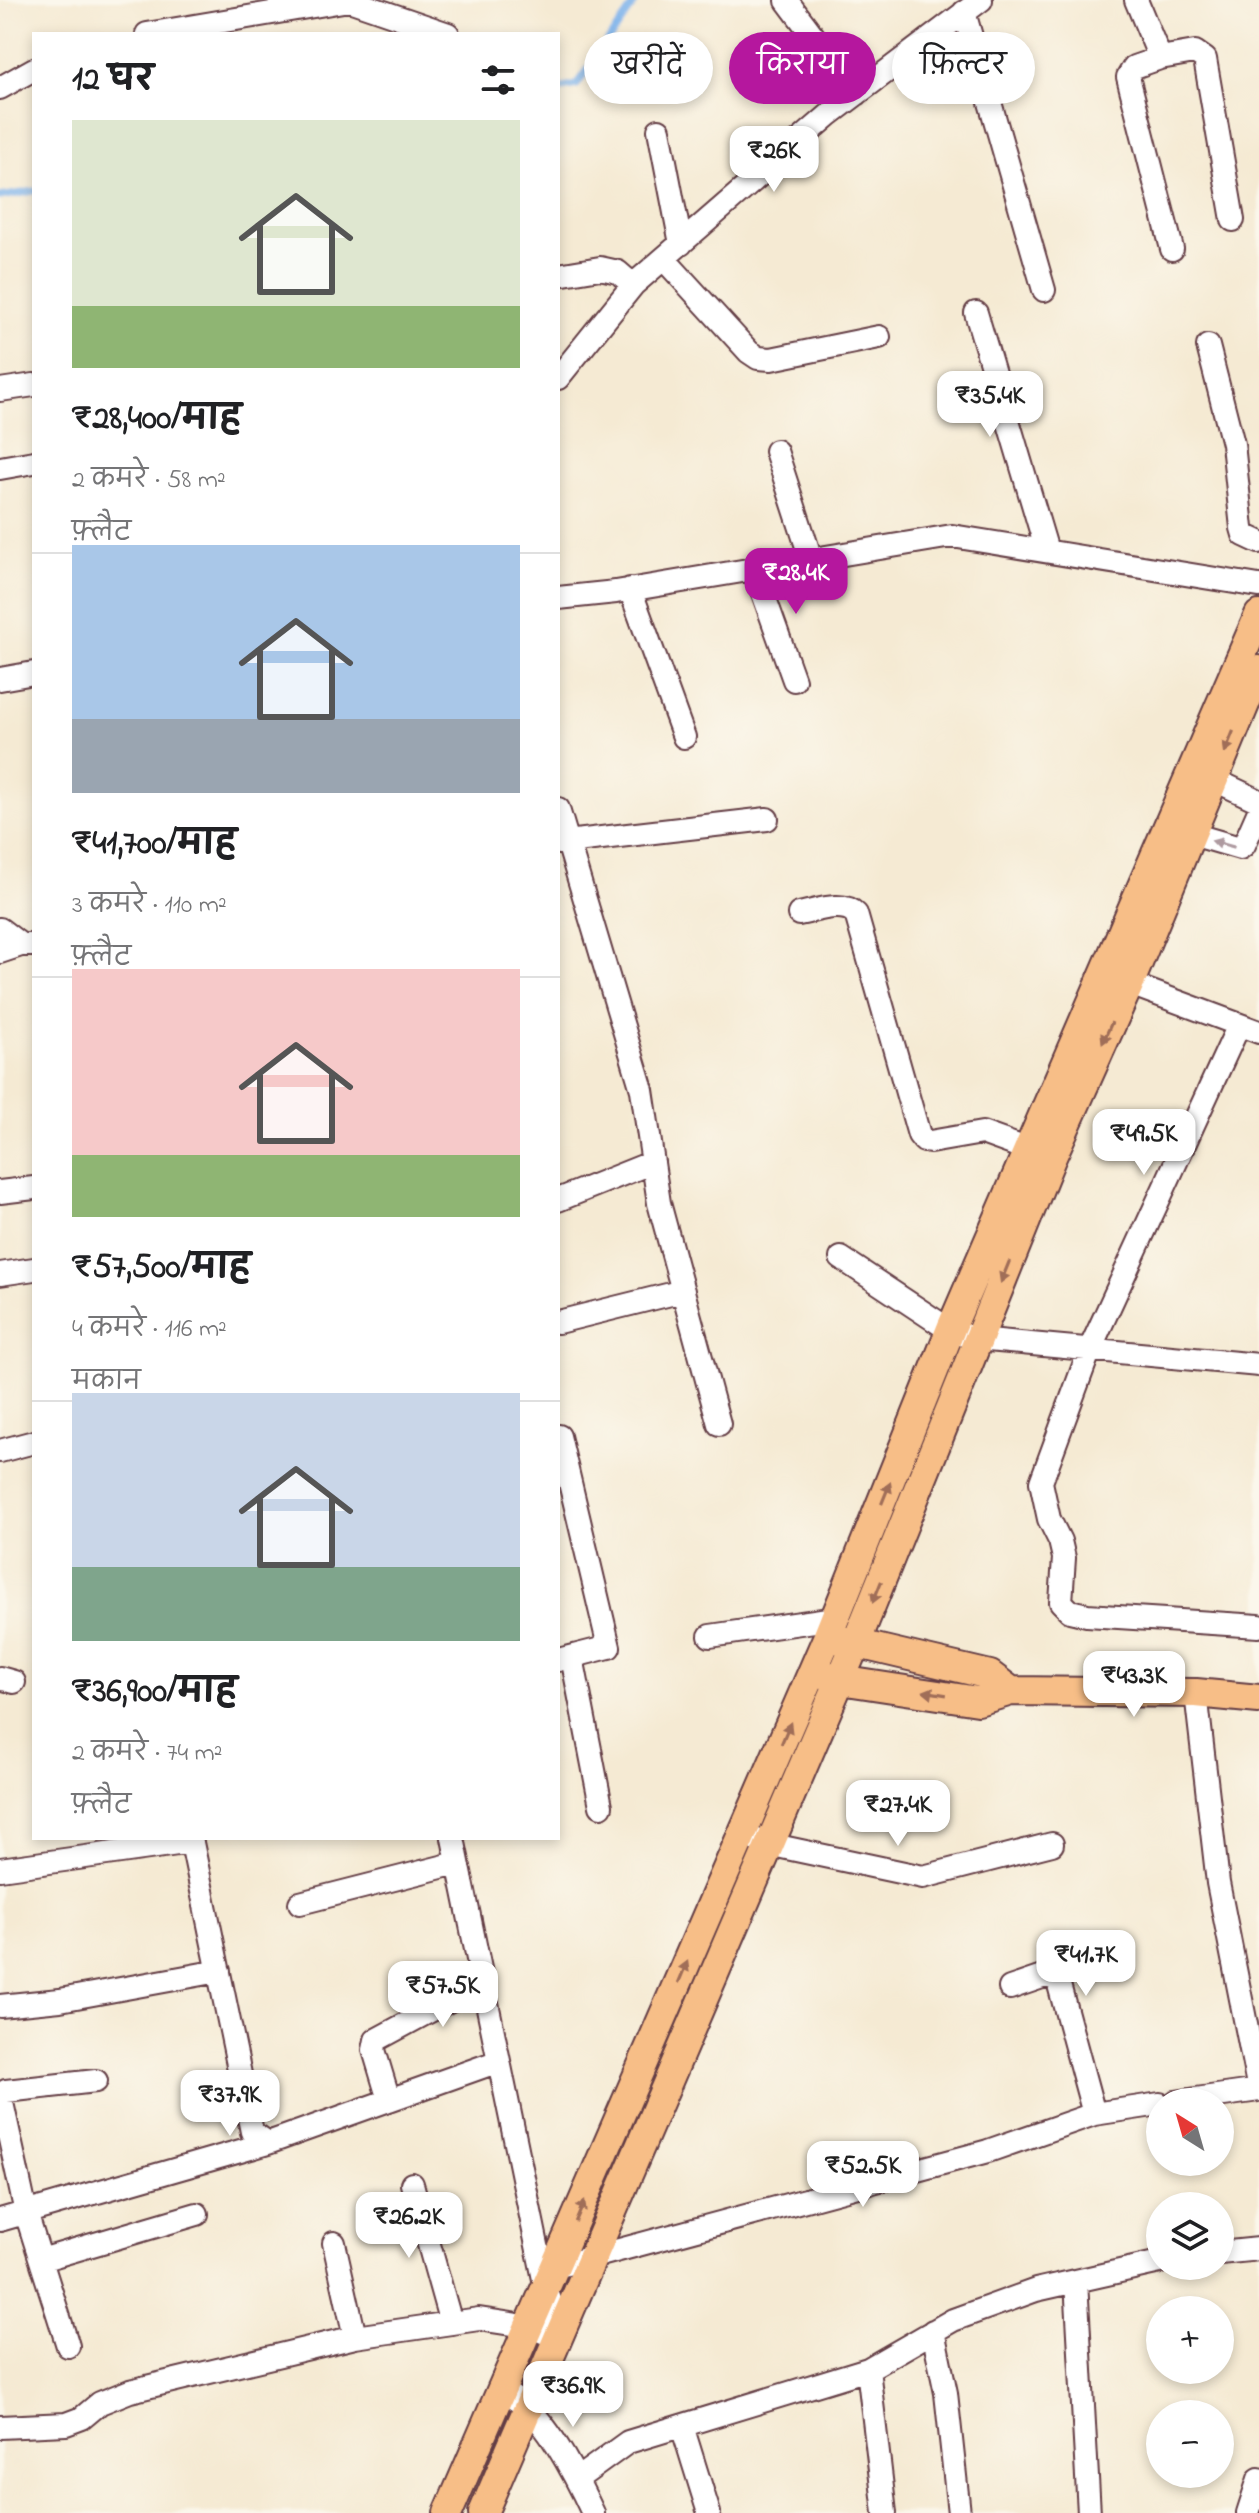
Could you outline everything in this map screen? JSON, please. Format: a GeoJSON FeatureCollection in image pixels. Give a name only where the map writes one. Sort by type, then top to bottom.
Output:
{"type":"FeatureCollection","features":[{"type":"Feature","properties":{"kind":"main road"},"geometry":{"type":"LineString","coordinates":[[483,2513],[594,2257],[755,1839],[813,1671],[964,1335],[1180,830],[1259,615]]}},
{"type":"Feature","properties":{"kind":"main road"},"geometry":{"type":"LineString","coordinates":[[1203,774],[1259,670]]}},
{"type":"Feature","properties":{"kind":"main road"},"geometry":{"type":"LineString","coordinates":[[448,2513],[500,2389],[755,1839],[840,1680],[856,1643],[964,1335]]}},
{"type":"Feature","properties":{"kind":"main road"},"geometry":{"type":"LineString","coordinates":[[831,1628],[856,1643],[990,1675],[1011,1691]]}},
{"type":"Feature","properties":{"kind":"main road"},"geometry":{"type":"LineString","coordinates":[[813,1671],[840,1680],[978,1701],[1011,1691],[1196,1693],[1259,1699]]}},
{"type":"Feature","properties":{"kind":"street"},"geometry":{"type":"LineString","coordinates":[[159,32],[349,0],[442,32]]}},
{"type":"Feature","properties":{"kind":"street"},"geometry":{"type":"LineString","coordinates":[[1136,0],[1160,58]]}},
{"type":"Feature","properties":{"kind":"street"},"geometry":{"type":"LineString","coordinates":[[787,1],[810,32]]}},
{"type":"Feature","properties":{"kind":"street"},"geometry":{"type":"LineString","coordinates":[[876,79],[972,6],[1044,290]]}},
{"type":"Feature","properties":{"kind":"street"},"geometry":{"type":"LineString","coordinates":[[1172,249],[1128,77],[1134,67],[1160,58],[1195,52],[1205,59],[1233,220]]}},
{"type":"Feature","properties":{"kind":"street"},"geometry":{"type":"LineString","coordinates":[[0,88],[32,70]]}},
{"type":"Feature","properties":{"kind":"street"},"geometry":{"type":"LineString","coordinates":[[560,376],[633,285],[845,104]]}},
{"type":"Feature","properties":{"kind":"street"},"geometry":{"type":"LineString","coordinates":[[659,130],[681,244]]}},
{"type":"Feature","properties":{"kind":"street"},"geometry":{"type":"LineString","coordinates":[[664,259],[758,358],[771,359],[879,337]]}},
{"type":"Feature","properties":{"kind":"street"},"geometry":{"type":"LineString","coordinates":[[560,275],[600,268],[618,272],[633,285]]}},
{"type":"Feature","properties":{"kind":"street"},"geometry":{"type":"LineString","coordinates":[[976,313],[1047,551]]}},
{"type":"Feature","properties":{"kind":"street"},"geometry":{"type":"LineString","coordinates":[[1208,346],[1233,444],[1242,528],[1244,535],[1259,542]]}},
{"type":"Feature","properties":{"kind":"street"},"geometry":{"type":"LineString","coordinates":[[0,390],[32,385]]}},
{"type":"Feature","properties":{"kind":"street"},"geometry":{"type":"LineString","coordinates":[[776,451],[811,559]]}},
{"type":"Feature","properties":{"kind":"street"},"geometry":{"type":"LineString","coordinates":[[0,468],[32,462]]}},
{"type":"Feature","properties":{"kind":"street"},"geometry":{"type":"LineString","coordinates":[[560,598],[952,536],[1259,586]]}},
{"type":"Feature","properties":{"kind":"street"},"geometry":{"type":"LineString","coordinates":[[754,568],[794,680]]}},
{"type":"Feature","properties":{"kind":"street"},"geometry":{"type":"LineString","coordinates":[[630,589],[684,737]]}},
{"type":"Feature","properties":{"kind":"street"},"geometry":{"type":"LineString","coordinates":[[0,679],[32,673]]}},
{"type":"Feature","properties":{"kind":"street"},"geometry":{"type":"LineString","coordinates":[[1203,774],[1259,804]]}},
{"type":"Feature","properties":{"kind":"street"},"geometry":{"type":"LineString","coordinates":[[1180,830],[1240,848],[1259,811]]}},
{"type":"Feature","properties":{"kind":"street"},"geometry":{"type":"LineString","coordinates":[[563,842],[767,819]]}},
{"type":"Feature","properties":{"kind":"street"},"geometry":{"type":"LineString","coordinates":[[560,822],[563,842],[642,1090],[659,1203],[719,1424]]}},
{"type":"Feature","properties":{"kind":"street"},"geometry":{"type":"LineString","coordinates":[[799,914],[843,906],[850,907],[856,914],[919,1135],[924,1141],[982,1133],[1040,1154]]}},
{"type":"Feature","properties":{"kind":"street"},"geometry":{"type":"LineString","coordinates":[[0,929],[18,947]]}},
{"type":"Feature","properties":{"kind":"street"},"geometry":{"type":"LineString","coordinates":[[1117,979],[1249,1028],[1090,1349],[1041,1482],[1049,1519],[1064,1558],[1061,1602],[1070,1611],[1087,1615],[1259,1626]]}},
{"type":"Feature","properties":{"kind":"street"},"geometry":{"type":"LineString","coordinates":[[560,1199],[653,1162]]}},
{"type":"Feature","properties":{"kind":"street"},"geometry":{"type":"LineString","coordinates":[[0,1192],[32,1188]]}},
{"type":"Feature","properties":{"kind":"street"},"geometry":{"type":"LineString","coordinates":[[841,1258],[964,1335],[1259,1365]]}},
{"type":"Feature","properties":{"kind":"street"},"geometry":{"type":"LineString","coordinates":[[0,1274],[32,1269]]}},
{"type":"Feature","properties":{"kind":"street"},"geometry":{"type":"LineString","coordinates":[[560,1322],[683,1291]]}},
{"type":"Feature","properties":{"kind":"street"},"geometry":{"type":"LineString","coordinates":[[560,1440],[609,1647],[565,1658],[601,1806]]}},
{"type":"Feature","properties":{"kind":"street"},"geometry":{"type":"LineString","coordinates":[[0,1451],[32,1443]]}},
{"type":"Feature","properties":{"kind":"street"},"geometry":{"type":"LineString","coordinates":[[710,1636],[831,1628]]}},
{"type":"Feature","properties":{"kind":"street"},"geometry":{"type":"LineString","coordinates":[[1196,1693],[1218,1883],[1259,2090],[1234,2094]]}},
{"type":"Feature","properties":{"kind":"street"},"geometry":{"type":"LineString","coordinates":[[755,1839],[923,1877],[1052,1844]]}},
{"type":"Feature","properties":{"kind":"street"},"geometry":{"type":"LineString","coordinates":[[0,1869],[76,1848],[191,1840],[252,2132],[268,2143]]}},
{"type":"Feature","properties":{"kind":"street"},"geometry":{"type":"LineString","coordinates":[[0,2427],[66,2424],[82,2418],[100,2403],[130,2391],[355,2337],[479,2319],[560,2334],[551,2278],[499,2061],[453,1840]]}},
{"type":"Feature","properties":{"kind":"street"},"geometry":{"type":"LineString","coordinates":[[300,1903],[457,1863]]}},
{"type":"Feature","properties":{"kind":"street"},"geometry":{"type":"LineString","coordinates":[[0,2006],[60,2000],[219,1971]]}},
{"type":"Feature","properties":{"kind":"street"},"geometry":{"type":"LineString","coordinates":[[1010,1988],[1048,1975],[1058,1981],[1094,2114]]}},
{"type":"Feature","properties":{"kind":"street"},"geometry":{"type":"LineString","coordinates":[[389,2100],[374,2050],[376,2040],[482,1983]]}},
{"type":"Feature","properties":{"kind":"street"},"geometry":{"type":"LineString","coordinates":[[0,2220],[268,2143],[499,2061]]}},
{"type":"Feature","properties":{"kind":"street"},"geometry":{"type":"LineString","coordinates":[[68,2346],[26,2213],[1,2098],[6,2091],[96,2081]]}},
{"type":"Feature","properties":{"kind":"street"},"geometry":{"type":"LineString","coordinates":[[551,2278],[594,2257],[988,2151],[1094,2114],[1146,2106]]}},
{"type":"Feature","properties":{"kind":"street"},"geometry":{"type":"LineString","coordinates":[[412,2184],[451,2323]]}},
{"type":"Feature","properties":{"kind":"street"},"geometry":{"type":"LineString","coordinates":[[41,2260],[197,2214]]}},
{"type":"Feature","properties":{"kind":"street"},"geometry":{"type":"LineString","coordinates":[[334,2243],[355,2337]]}},
{"type":"Feature","properties":{"kind":"street"},"geometry":{"type":"LineString","coordinates":[[1234,2252],[1259,2249]]}},
{"type":"Feature","properties":{"kind":"street"},"geometry":{"type":"LineString","coordinates":[[577,2479],[628,2442],[868,2369],[953,2320],[1022,2295],[1146,2265]]}},
{"type":"Feature","properties":{"kind":"street"},"geometry":{"type":"LineString","coordinates":[[1076,2281],[1089,2513]]}},
{"type":"Feature","properties":{"kind":"street"},"geometry":{"type":"LineString","coordinates":[[933,2331],[946,2393],[959,2513]]}},
{"type":"Feature","properties":{"kind":"street"},"geometry":{"type":"LineString","coordinates":[[868,2369],[885,2513]]}},
{"type":"Feature","properties":{"kind":"street"},"geometry":{"type":"LineString","coordinates":[[500,2389],[528,2408],[577,2479],[593,2513]]}},
{"type":"Feature","properties":{"kind":"street"},"geometry":{"type":"LineString","coordinates":[[682,2426],[709,2513]]}},
{"type":"Feature","properties":{"kind":"street"},"geometry":{"type":"LineString","coordinates":[[1248,2513],[1259,2479]]}},
{"type":"Feature","properties":{"kind":"waterway"},"geometry":{"type":"LineString","coordinates":[[560,89],[577,85],[637,0]]}},
{"type":"Feature","properties":{"kind":"waterway"},"geometry":{"type":"LineString","coordinates":[[0,197],[32,191]]}}]}
